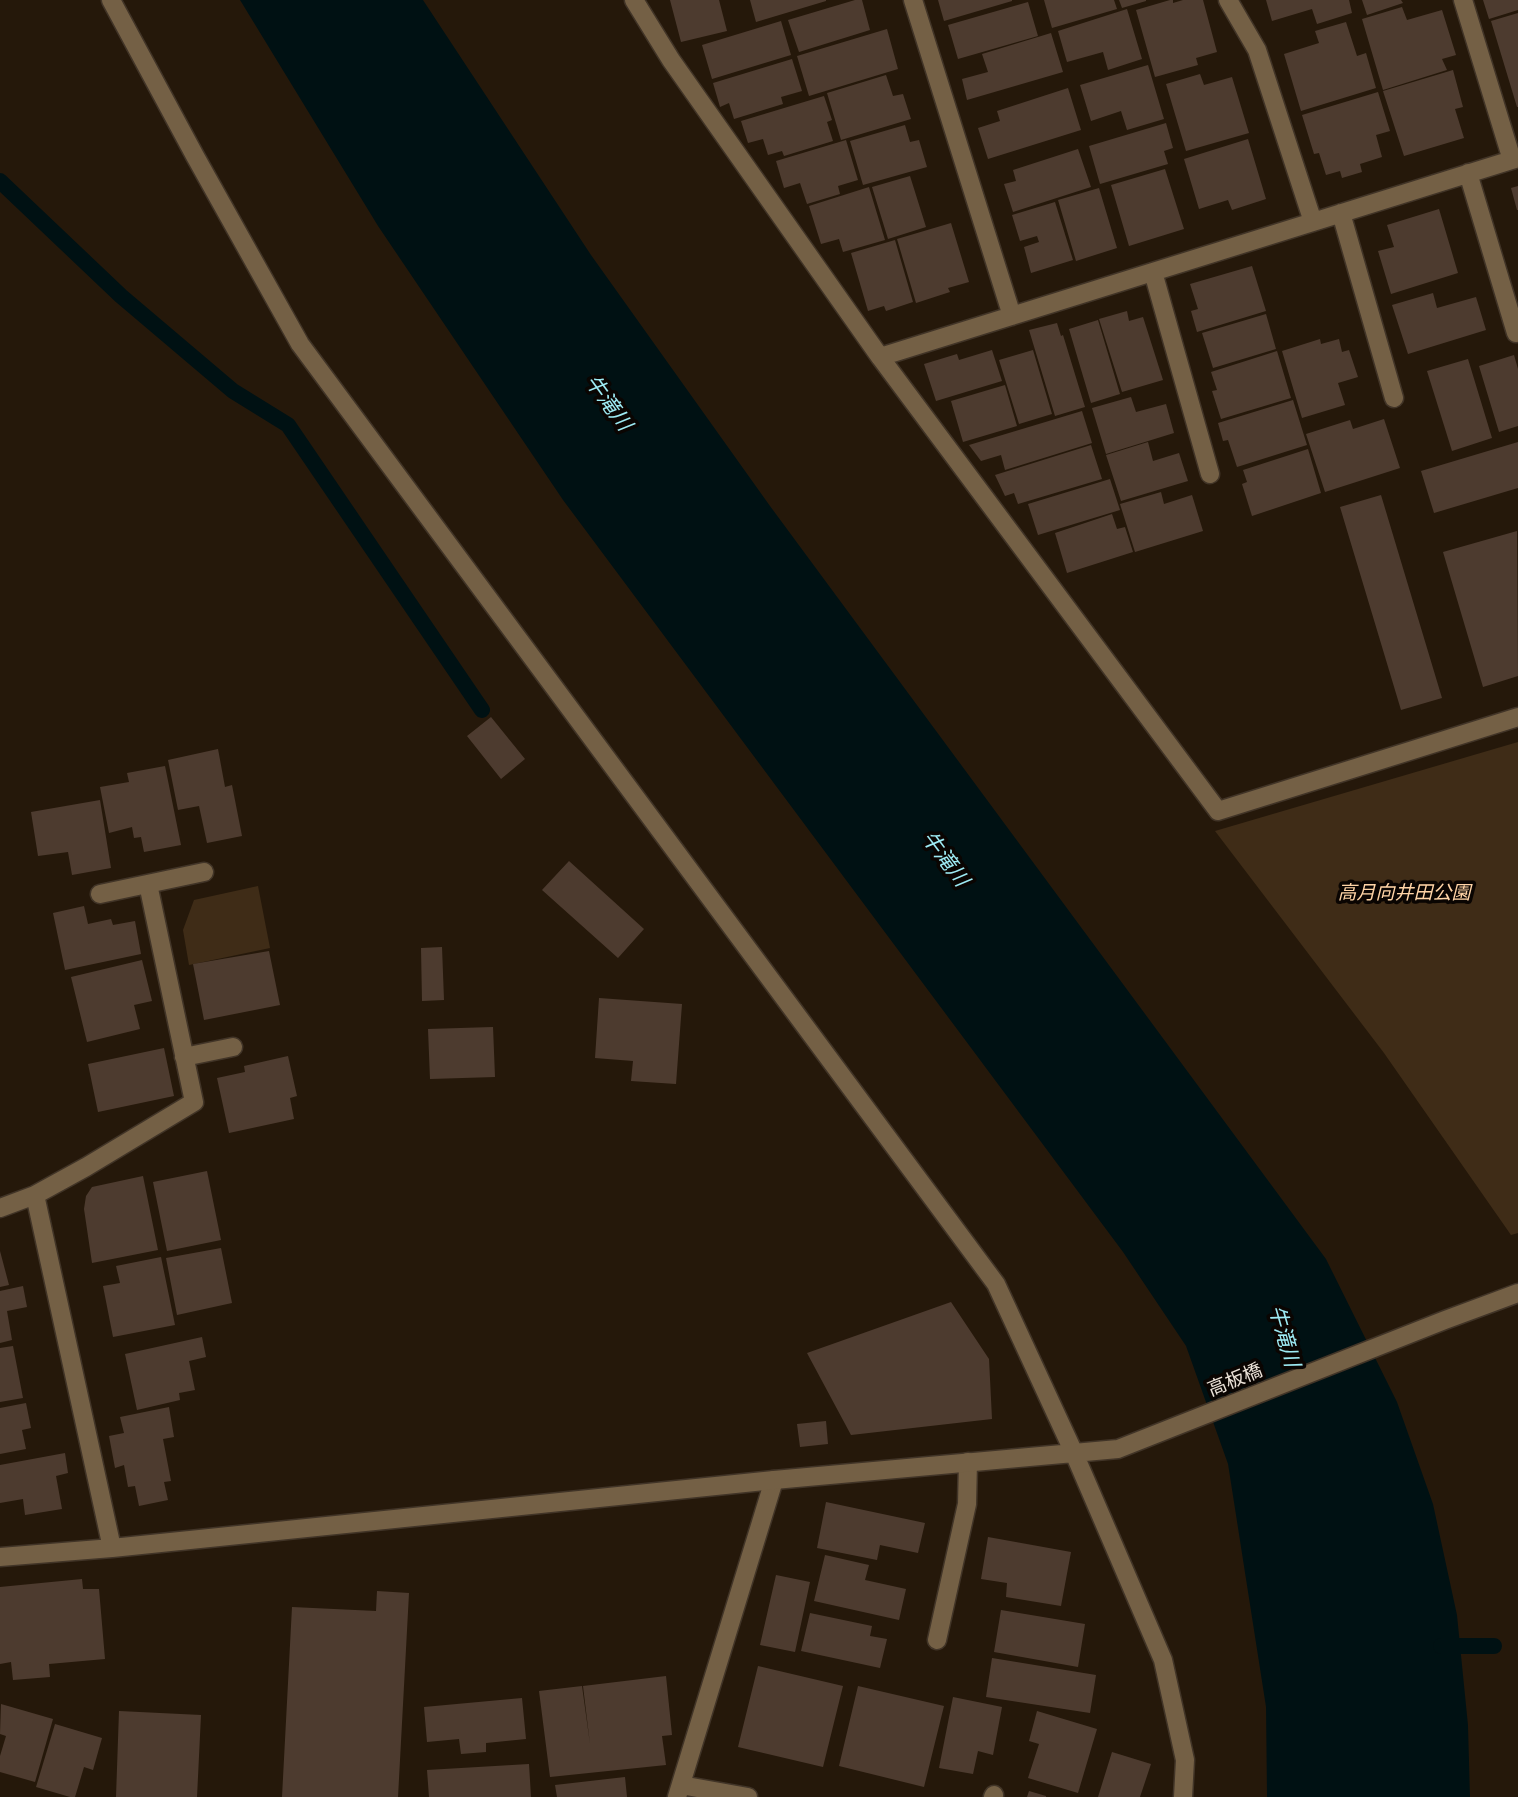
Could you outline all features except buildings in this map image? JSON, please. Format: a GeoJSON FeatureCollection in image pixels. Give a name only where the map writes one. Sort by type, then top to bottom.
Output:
{"type":"FeatureCollection","features":[{"type":"Feature","properties":{"kind":"street"},"geometry":{"type":"LineString","coordinates":[[111,0],[300,344],[996,1284],[1074,1453],[1163,1660],[1185,1760],[1183,1797]]}},
{"type":"Feature","properties":{"kind":"street"},"geometry":{"type":"LineString","coordinates":[[634,0],[671,60],[880,356],[1218,811],[1518,717]]}},
{"type":"Feature","properties":{"kind":"street"},"geometry":{"type":"LineString","coordinates":[[913,0],[1012,316]]}},
{"type":"Feature","properties":{"kind":"street"},"geometry":{"type":"LineString","coordinates":[[1228,0],[1257,50],[1313,222]]}},
{"type":"Feature","properties":{"kind":"street"},"geometry":{"type":"LineString","coordinates":[[880,356],[1515,159],[1463,0]]}},
{"type":"Feature","properties":{"kind":"street"},"geometry":{"type":"LineString","coordinates":[[1468,173],[1516,333]]}},
{"type":"Feature","properties":{"kind":"street"},"geometry":{"type":"LineString","coordinates":[[1341,213],[1394,398]]}},
{"type":"Feature","properties":{"kind":"street"},"geometry":{"type":"LineString","coordinates":[[1153,272],[1210,474]]}},
{"type":"Feature","properties":{"kind":"street"},"geometry":{"type":"LineString","coordinates":[[100,894],[204,872]]}},
{"type":"Feature","properties":{"kind":"street"},"geometry":{"type":"LineString","coordinates":[[0,1208],[35,1195],[194,1102],[148,884]]}},
{"type":"Feature","properties":{"kind":"street"},"geometry":{"type":"LineString","coordinates":[[184,1057],[233,1047]]}},
{"type":"Feature","properties":{"kind":"street"},"geometry":{"type":"LineString","coordinates":[[35,1195],[112,1548]]}},
{"type":"Feature","properties":{"kind":"street","name":"高板橋"},"geometry":{"type":"LineString","coordinates":[[0,1557],[112,1548],[774,1480],[1118,1449],[1518,1293]]}},
{"type":"Feature","properties":{"kind":"street"},"geometry":{"type":"LineString","coordinates":[[937,1640],[967,1504],[968,1462]]}},
{"type":"Feature","properties":{"kind":"street"},"geometry":{"type":"LineString","coordinates":[[748,1797],[679,1791],[774,1480]]}},
{"type":"Feature","properties":{"kind":"green space","name":"高月向井田公園"},"geometry":{"type":"Polygon","coordinates":[[[1518,742],[1518,1233],[1511,1235],[1384,1053],[1215,831],[1518,742]]]}},
{"type":"Feature","properties":{"kind":"green space"},"geometry":{"type":"Polygon","coordinates":[[[258,886],[270,948],[189,965],[183,930],[194,900],[258,886]]]}},
{"type":"Feature","properties":{"kind":"water","name":"牛滝川"},"geometry":{"type":"Polygon","coordinates":[[[240,0],[423,0],[591,255],[770,506],[1326,1259],[1397,1402],[1433,1504],[1457,1615],[1468,1725],[1470,1797],[1267,1797],[1266,1707],[1228,1464],[1186,1346],[1123,1252],[563,500],[378,226],[240,0]]]}},
{"type":"Feature","properties":{"kind":"waterway"},"geometry":{"type":"LineString","coordinates":[[0,181],[121,296],[233,391],[288,425],[482,710]]}},
{"type":"Feature","properties":{"kind":"waterway"},"geometry":{"type":"LineString","coordinates":[[1441,1646],[1494,1646]]}}]}
